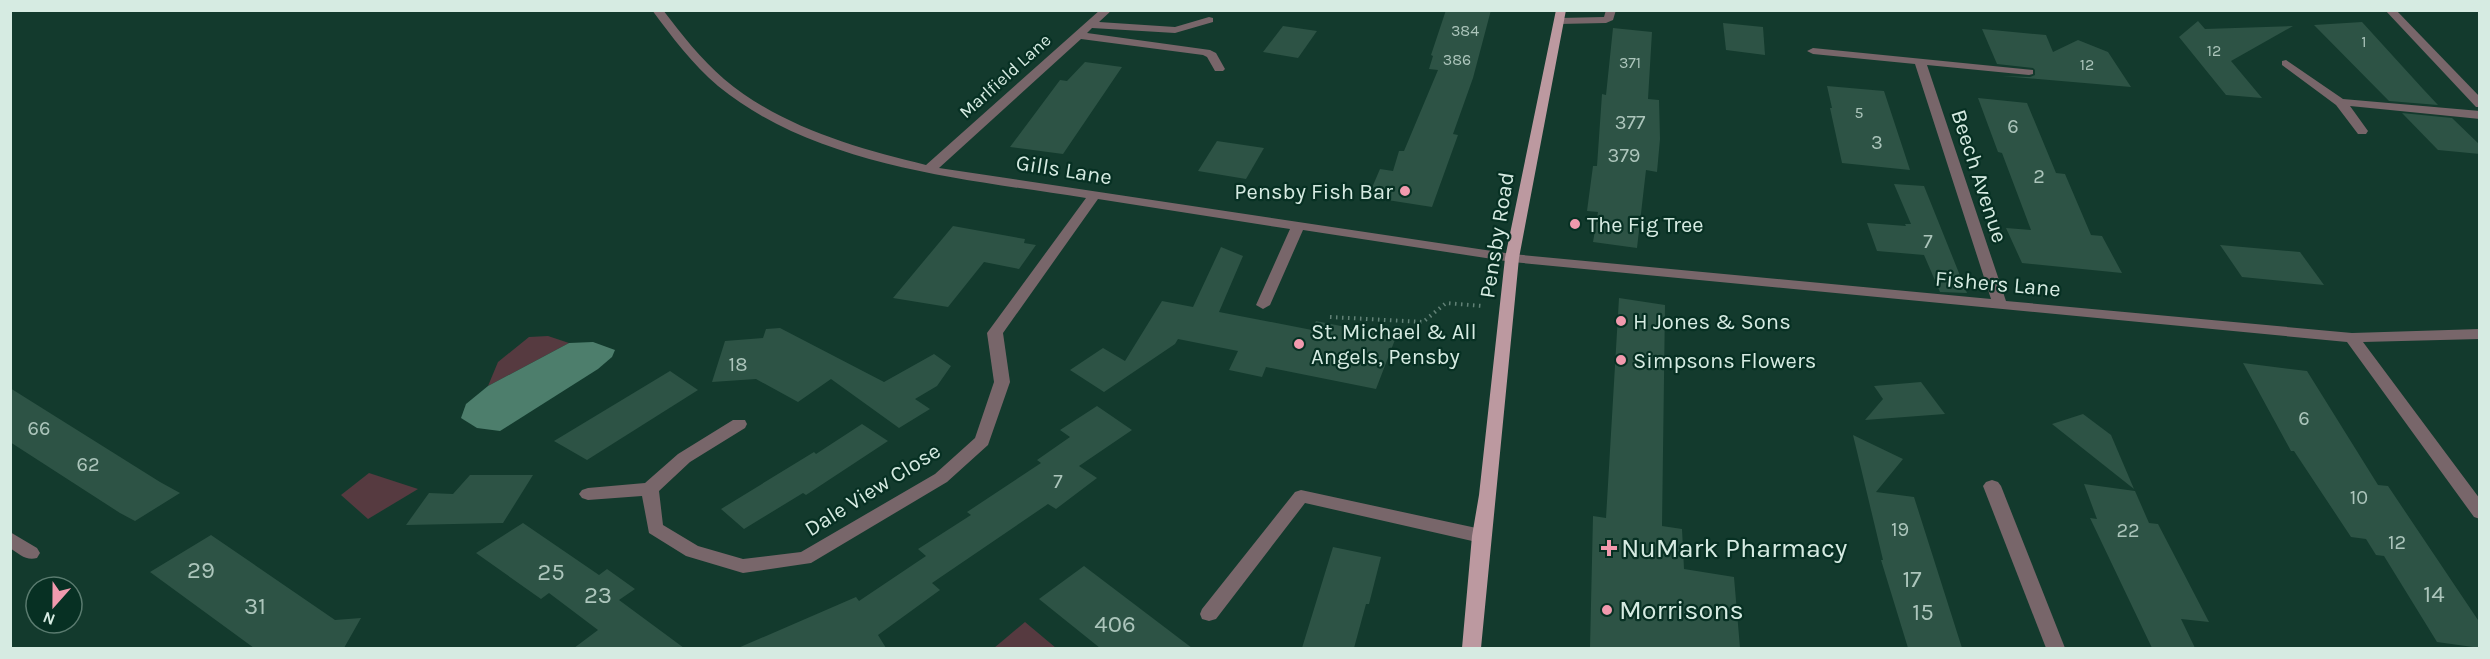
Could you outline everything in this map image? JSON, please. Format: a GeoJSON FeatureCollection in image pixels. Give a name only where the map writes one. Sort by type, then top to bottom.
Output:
{"type":"FeatureCollection","features":[{"type":"Feature","properties":{"kind":"main road","name":"Pensby Road"},"geometry":{"type":"LineString","coordinates":[[1471,648],[1512,258],[1560,16]]}},
{"type":"Feature","properties":{"kind":"street","name":"Gills Lane"},"geometry":{"type":"LineString","coordinates":[[657,10],[681,43],[732,91],[784,121],[862,153],[929,170],[1512,258]]}},
{"type":"Feature","properties":{"kind":"street","name":"Marlfield Lane"},"geometry":{"type":"LineString","coordinates":[[929,170],[1107,10]]}},
{"type":"Feature","properties":{"kind":"street"},"geometry":{"type":"LineString","coordinates":[[1560,16],[1606,20],[1611,10]]}},
{"type":"Feature","properties":{"kind":"street"},"geometry":{"type":"LineString","coordinates":[[2390,10],[2480,104]]}},
{"type":"Feature","properties":{"kind":"street"},"geometry":{"type":"LineString","coordinates":[[1092,25],[1174,30],[1209,20]]}},
{"type":"Feature","properties":{"kind":"street"},"geometry":{"type":"LineString","coordinates":[[1078,35],[1206,52],[1212,55],[1219,69]]}},
{"type":"Feature","properties":{"kind":"street"},"geometry":{"type":"LineString","coordinates":[[1813,51],[2029,72]]}},
{"type":"Feature","properties":{"kind":"street","name":"Beech Avenue"},"geometry":{"type":"LineString","coordinates":[[1920,62],[2000,304]]}},
{"type":"Feature","properties":{"kind":"street"},"geometry":{"type":"LineString","coordinates":[[2286,63],[2340,102],[2362,131]]}},
{"type":"Feature","properties":{"kind":"street"},"geometry":{"type":"LineString","coordinates":[[2340,102],[2480,114]]}},
{"type":"Feature","properties":{"kind":"street","name":"Dale View Close"},"geometry":{"type":"LineString","coordinates":[[650,489],[655,528],[692,551],[743,566],[805,558],[941,478],[982,441],[1002,382],[995,333],[1094,196]]}},
{"type":"Feature","properties":{"kind":"street"},"geometry":{"type":"LineString","coordinates":[[1263,305],[1298,226]]}},
{"type":"Feature","properties":{"kind":"street","name":"Fishers Lane"},"geometry":{"type":"LineString","coordinates":[[1512,258],[2352,338],[2480,334]]}},
{"type":"Feature","properties":{"kind":"street"},"geometry":{"type":"LineString","coordinates":[[2352,338],[2480,513]]}},
{"type":"Feature","properties":{"kind":"street"},"geometry":{"type":"LineString","coordinates":[[588,494],[650,489],[684,458],[739,424]]}},
{"type":"Feature","properties":{"kind":"street"},"geometry":{"type":"LineString","coordinates":[[1992,486],[2056,648]]}},
{"type":"Feature","properties":{"kind":"street"},"geometry":{"type":"LineString","coordinates":[[1209,614],[1302,496],[1481,536]]}},
{"type":"Feature","properties":{"kind":"street"},"geometry":{"type":"LineString","coordinates":[[10,538],[31,553]]}},
{"type":"Feature","properties":{"kind":"path"},"geometry":{"type":"LineString","coordinates":[[1330,317],[1423,322],[1446,303],[1507,309]]}},
{"type":"Feature","properties":{"kind":"shaded area"},"geometry":{"type":"Polygon","coordinates":[[[548,336],[569,343],[488,386],[498,362],[529,337],[548,336]]]}},
{"type":"Feature","properties":{"kind":"shaded area"},"geometry":{"type":"Polygon","coordinates":[[[593,342],[615,350],[612,357],[598,369],[500,431],[477,428],[461,418],[466,404],[488,386],[569,343],[593,342]]]}},
{"type":"Feature","properties":{"kind":"shaded area"},"geometry":{"type":"Polygon","coordinates":[[[369,473],[418,489],[368,519],[341,495],[369,473]]]}},
{"type":"Feature","properties":{"kind":"shaded area"},"geometry":{"type":"Polygon","coordinates":[[[1025,622],[1056,648],[994,648],[1025,622]]]}},
{"type":"Feature","properties":{"kind":"building"},"geometry":{"type":"Polygon","coordinates":[[[1446,10],[1491,10],[1473,78],[1453,134],[1458,135],[1432,207],[1368,197],[1380,169],[1393,171],[1399,151],[1404,151],[1438,70],[1429,69],[1433,56],[1431,55],[1446,10]]]}},
{"type":"Feature","properties":{"kind":"building"},"geometry":{"type":"Polygon","coordinates":[[[2198,21],[2205,29],[2293,26],[2231,61],[2262,98],[2226,95],[2179,37],[2198,21]]]}},
{"type":"Feature","properties":{"kind":"building"},"geometry":{"type":"Polygon","coordinates":[[[2362,22],[2438,105],[2389,101],[2314,25],[2362,22]]]}},
{"type":"Feature","properties":{"kind":"building"},"geometry":{"type":"Polygon","coordinates":[[[1723,23],[1763,27],[1765,55],[1726,50],[1723,23]]]}},
{"type":"Feature","properties":{"kind":"building"},"geometry":{"type":"Polygon","coordinates":[[[1283,26],[1317,31],[1298,58],[1263,52],[1283,26]]]}},
{"type":"Feature","properties":{"kind":"building"},"geometry":{"type":"Polygon","coordinates":[[[1613,28],[1652,32],[1648,99],[1659,100],[1660,139],[1657,172],[1646,170],[1637,248],[1593,242],[1598,212],[1587,211],[1593,166],[1597,166],[1602,94],[1606,95],[1613,28]]]}},
{"type":"Feature","properties":{"kind":"building"},"geometry":{"type":"Polygon","coordinates":[[[1982,29],[2046,35],[2053,52],[2078,40],[2108,52],[2131,87],[2002,76],[2030,77],[2035,75],[2035,70],[1997,64],[1982,29]]]}},
{"type":"Feature","properties":{"kind":"building"},"geometry":{"type":"Polygon","coordinates":[[[1085,62],[1122,67],[1063,154],[1010,147],[1060,80],[1067,81],[1085,62]]]}},
{"type":"Feature","properties":{"kind":"building"},"geometry":{"type":"Polygon","coordinates":[[[1827,86],[1884,91],[1910,170],[1842,163],[1827,86]]]}},
{"type":"Feature","properties":{"kind":"building"},"geometry":{"type":"Polygon","coordinates":[[[1978,98],[2027,103],[2056,173],[2065,174],[2091,235],[2102,236],[2122,273],[2022,263],[2006,228],[2031,230],[1978,98]]]}},
{"type":"Feature","properties":{"kind":"building"},"geometry":{"type":"Polygon","coordinates":[[[2402,113],[2452,118],[2480,145],[2480,154],[2438,150],[2402,113]]]}},
{"type":"Feature","properties":{"kind":"building"},"geometry":{"type":"Polygon","coordinates":[[[1217,141],[1264,148],[1246,179],[1198,171],[1217,141]]]}},
{"type":"Feature","properties":{"kind":"building"},"geometry":{"type":"Polygon","coordinates":[[[1894,184],[1924,186],[1967,293],[1940,292],[1924,255],[1877,251],[1867,223],[1906,226],[1905,224],[1911,224],[1894,184]]]}},
{"type":"Feature","properties":{"kind":"building"},"geometry":{"type":"Polygon","coordinates":[[[953,226],[1025,239],[1024,243],[1036,245],[1019,269],[984,262],[948,307],[893,298],[953,226]]]}},
{"type":"Feature","properties":{"kind":"building"},"geometry":{"type":"Polygon","coordinates":[[[2220,245],[2300,252],[2324,285],[2242,277],[2220,245]]]}},
{"type":"Feature","properties":{"kind":"building","name":"St. Michael & All Angels, Pensby"},"geometry":{"type":"Polygon","coordinates":[[[1221,247],[1243,256],[1219,312],[1312,330],[1316,321],[1396,337],[1376,389],[1266,367],[1262,377],[1229,370],[1238,351],[1178,339],[1175,344],[1104,392],[1070,370],[1103,348],[1125,361],[1162,301],[1193,307],[1221,247]]]}},
{"type":"Feature","properties":{"kind":"building"},"geometry":{"type":"Polygon","coordinates":[[[1619,298],[1665,305],[1662,526],[1682,529],[1684,569],[1734,577],[1740,648],[1590,648],[1593,516],[1606,518],[1619,298]]]}},
{"type":"Feature","properties":{"kind":"building"},"geometry":{"type":"Polygon","coordinates":[[[780,328],[884,382],[934,354],[951,366],[937,386],[915,399],[930,409],[899,428],[831,379],[798,402],[756,379],[712,382],[725,341],[763,338],[766,329],[780,328]]]}},
{"type":"Feature","properties":{"kind":"building"},"geometry":{"type":"Polygon","coordinates":[[[2243,363],[2307,371],[2378,485],[2388,486],[2480,623],[2480,648],[2437,642],[2384,556],[2376,555],[2366,539],[2351,537],[2294,451],[2291,451],[2243,363]]]}},
{"type":"Feature","properties":{"kind":"building"},"geometry":{"type":"Polygon","coordinates":[[[670,371],[698,390],[587,460],[554,441],[670,371]]]}},
{"type":"Feature","properties":{"kind":"building"},"geometry":{"type":"Polygon","coordinates":[[[1921,382],[1945,414],[1865,420],[1883,399],[1874,386],[1921,382]]]}},
{"type":"Feature","properties":{"kind":"building"},"geometry":{"type":"Polygon","coordinates":[[[10,388],[180,493],[135,521],[120,513],[10,442],[10,388]]]}},
{"type":"Feature","properties":{"kind":"building"},"geometry":{"type":"Polygon","coordinates":[[[1097,406],[1132,430],[1079,466],[1097,478],[1056,509],[1048,504],[932,583],[940,590],[878,635],[886,648],[738,648],[856,597],[859,601],[926,556],[918,549],[971,515],[967,512],[1041,463],[1037,460],[1070,437],[1060,430],[1097,406]]]}},
{"type":"Feature","properties":{"kind":"building"},"geometry":{"type":"Polygon","coordinates":[[[2083,414],[2111,435],[2134,489],[2052,424],[2083,414]]]}},
{"type":"Feature","properties":{"kind":"building"},"geometry":{"type":"Polygon","coordinates":[[[862,424],[888,441],[806,495],[803,493],[744,529],[721,509],[814,452],[816,454],[862,424]]]}},
{"type":"Feature","properties":{"kind":"building"},"geometry":{"type":"Polygon","coordinates":[[[1853,435],[1903,459],[1876,492],[1914,497],[1962,648],[1908,648],[1881,560],[1883,560],[1853,435]]]}},
{"type":"Feature","properties":{"kind":"building"},"geometry":{"type":"Polygon","coordinates":[[[470,475],[533,475],[503,523],[406,525],[429,493],[453,494],[470,475]]]}},
{"type":"Feature","properties":{"kind":"building"},"geometry":{"type":"Polygon","coordinates":[[[2084,484],[2135,491],[2149,523],[2158,524],[2209,622],[2181,619],[2195,648],[2152,648],[2090,518],[2097,519],[2084,484]]]}},
{"type":"Feature","properties":{"kind":"building"},"geometry":{"type":"Polygon","coordinates":[[[523,523],[599,575],[607,569],[635,589],[619,600],[684,648],[574,648],[598,630],[549,593],[541,599],[476,553],[523,523]]]}},
{"type":"Feature","properties":{"kind":"building"},"geometry":{"type":"Polygon","coordinates":[[[211,535],[335,620],[361,618],[344,648],[254,648],[150,572],[211,535]]]}},
{"type":"Feature","properties":{"kind":"building"},"geometry":{"type":"Polygon","coordinates":[[[1333,547],[1381,557],[1369,604],[1366,604],[1354,648],[1302,648],[1333,547]]]}},
{"type":"Feature","properties":{"kind":"building"},"geometry":{"type":"Polygon","coordinates":[[[1084,566],[1192,648],[1100,648],[1039,599],[1084,566]]]}},
{"type":"Feature","properties":{"kind":"place","name":"Pensby Fish Bar"},"geometry":{"type":"Point","coordinates":[1405,191]}},
{"type":"Feature","properties":{"kind":"place","name":"The Fig Tree"},"geometry":{"type":"Point","coordinates":[1575,224]}},
{"type":"Feature","properties":{"kind":"place","name":"H Jones & Sons"},"geometry":{"type":"Point","coordinates":[1621,321]}},
{"type":"Feature","properties":{"kind":"place","name":"St. Michael & All Angels, Pensby"},"geometry":{"type":"Point","coordinates":[1299,344]}},
{"type":"Feature","properties":{"kind":"place","name":"Simpsons Flowers"},"geometry":{"type":"Point","coordinates":[1621,360]}},
{"type":"Feature","properties":{"kind":"place","name":"NuMark Pharmacy"},"geometry":{"type":"Point","coordinates":[1609,548]}},
{"type":"Feature","properties":{"kind":"place","name":"Morrisons"},"geometry":{"type":"Point","coordinates":[1607,610]}}]}
